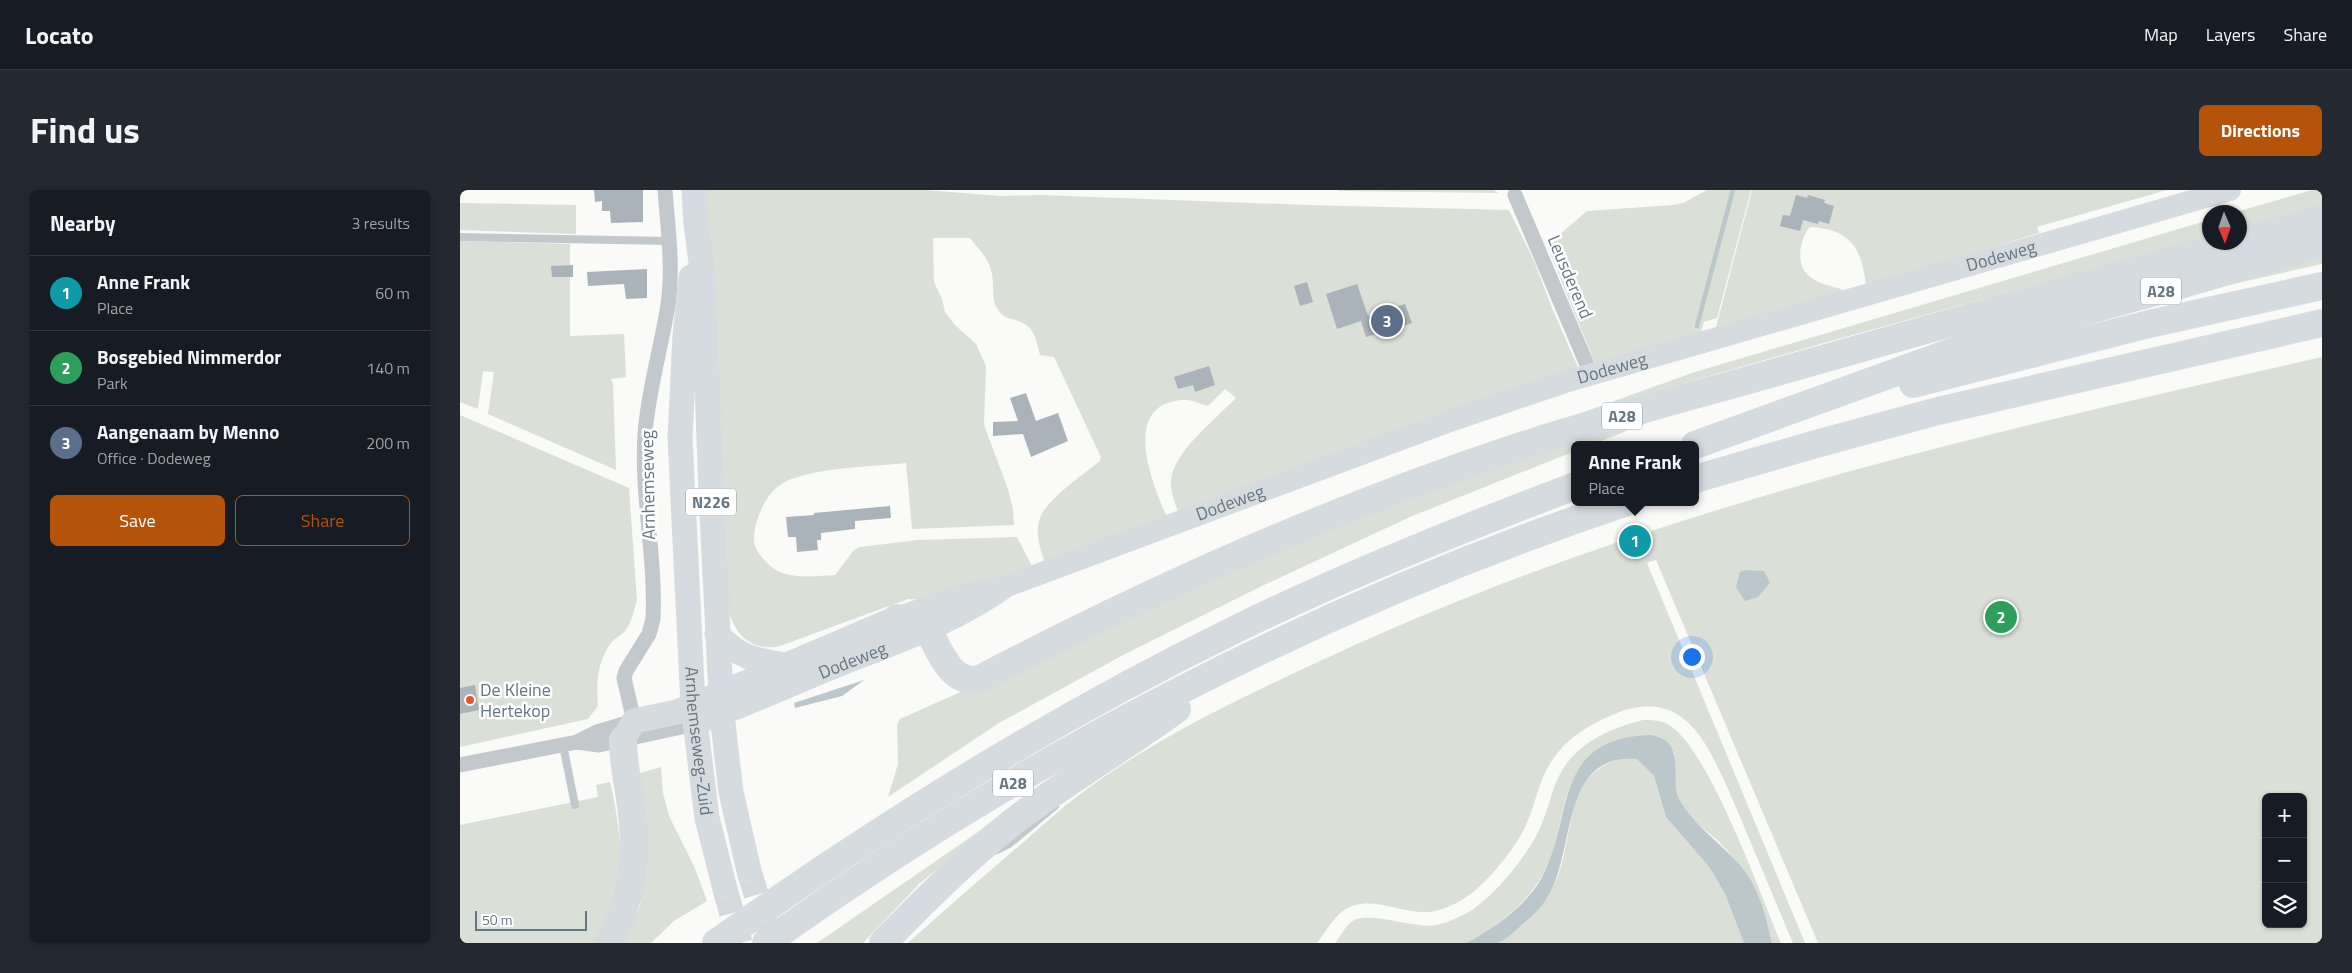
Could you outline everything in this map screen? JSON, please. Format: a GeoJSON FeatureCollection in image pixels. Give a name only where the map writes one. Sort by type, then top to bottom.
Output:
{"type":"FeatureCollection","features":[{"type":"Feature","properties":{"kind":"highway","name":"A28"},"geometry":{"type":"LineString","coordinates":[[2247,240],[2322,219]]}},
{"type":"Feature","properties":{"kind":"highway","name":"A28"},"geometry":{"type":"LineString","coordinates":[[1699,444],[1999,335],[2180,286],[2322,243]]}},
{"type":"Feature","properties":{"kind":"highway","name":"A28"},"geometry":{"type":"LineString","coordinates":[[928,630],[955,674],[966,679],[980,679],[1058,638],[1255,547],[1331,515],[1515,448],[2210,250]]}},
{"type":"Feature","properties":{"kind":"highway","name":"A28"},"geometry":{"type":"LineString","coordinates":[[1699,444],[1782,419],[2006,359],[2149,324],[2322,286]]}},
{"type":"Feature","properties":{"kind":"highway"},"geometry":{"type":"LineString","coordinates":[[1699,478],[1938,411],[2322,323]]}},
{"type":"Feature","properties":{"kind":"highway","name":"A28"},"geometry":{"type":"LineString","coordinates":[[716,943],[875,834],[983,766],[1139,678],[1232,631],[1343,579],[1439,538],[1571,488]]}},
{"type":"Feature","properties":{"kind":"highway","name":"A28"},"geometry":{"type":"LineString","coordinates":[[777,935],[887,861],[986,798],[1106,730],[1248,656],[1451,566],[1615,506]]}},
{"type":"Feature","properties":{"kind":"highway"},"geometry":{"type":"LineString","coordinates":[[898,618],[922,624],[928,630]]}},
{"type":"Feature","properties":{"kind":"highway","name":"A28"},"geometry":{"type":"LineString","coordinates":[[883,943],[958,869],[1015,821],[1070,790],[1248,656]]}},
{"type":"Feature","properties":{"kind":"highway"},"geometry":{"type":"LineString","coordinates":[[609,943],[627,903],[634,859],[632,807],[635,732]]}},
{"type":"Feature","properties":{"kind":"main road","name":"Arnhemseweg"},"geometry":{"type":"LineString","coordinates":[[694,190],[696,224],[704,278],[717,625]]}},
{"type":"Feature","properties":{"kind":"main road","name":"Arnhemseweg"},"geometry":{"type":"LineString","coordinates":[[687,589],[680,438],[685,335],[696,224]]}},
{"type":"Feature","properties":{"kind":"main road","name":"Arnhemseweg-Zuid"},"geometry":{"type":"LineString","coordinates":[[687,589],[694,715],[707,818],[724,889]]}},
{"type":"Feature","properties":{"kind":"main road","name":"Dodeweg"},"geometry":{"type":"LineString","coordinates":[[722,704],[785,665],[898,618]]}},
{"type":"Feature","properties":{"kind":"main road","name":"Arnhemseweg-Zuid"},"geometry":{"type":"LineString","coordinates":[[717,625],[722,704],[731,792],[749,871]]}},
{"type":"Feature","properties":{"kind":"main road"},"geometry":{"type":"LineString","coordinates":[[717,625],[732,648],[745,657],[785,665]]}},
{"type":"Feature","properties":{"kind":"main road"},"geometry":{"type":"LineString","coordinates":[[635,732],[677,712],[694,715],[722,704]]}},
{"type":"Feature","properties":{"kind":"street","name":"Arnhemseweg"},"geometry":{"type":"LineString","coordinates":[[635,732],[624,678],[626,671],[649,634],[653,619],[645,461],[646,433],[653,376],[667,310],[670,281],[665,190]]}},
{"type":"Feature","properties":{"kind":"street","name":"Dodeweg"},"geometry":{"type":"LineString","coordinates":[[898,618],[960,595],[983,589],[1007,586],[1441,424],[1591,374],[2190,196],[2230,190]]}},
{"type":"Feature","properties":{"kind":"street","name":"Leusderend"},"geometry":{"type":"LineString","coordinates":[[1515,194],[1591,374]]}},
{"type":"Feature","properties":{"kind":"street","name":"Dodeweg"},"geometry":{"type":"LineString","coordinates":[[722,704],[928,630],[988,600],[1007,586]]}},
{"type":"Feature","properties":{"kind":"street"},"geometry":{"type":"LineString","coordinates":[[570,744],[597,732],[635,732]]}},
{"type":"Feature","properties":{"kind":"street"},"geometry":{"type":"LineString","coordinates":[[460,765],[570,744],[599,745],[635,732]]}},
{"type":"Feature","properties":{"kind":"lane"},"geometry":{"type":"LineString","coordinates":[[460,237],[668,242]]}},
{"type":"Feature","properties":{"kind":"lane"},"geometry":{"type":"LineString","coordinates":[[570,744],[567,768],[574,802]]}},
{"type":"Feature","properties":{"kind":"lane","name":"A28"},"geometry":{"type":"LineString","coordinates":[[992,852],[1010,844],[1070,790]]}},
{"type":"Feature","properties":{"kind":"lane","name":"A28"},"geometry":{"type":"LineString","coordinates":[[958,869],[984,856]]}},
{"type":"Feature","properties":{"kind":"shaded area"},"geometry":{"type":"Polygon","coordinates":[[[701,190],[925,190],[1000,196],[1040,195],[1509,210],[1534,261],[1581,374],[1180,518],[1171,488],[1172,473],[1186,449],[1236,398],[1225,389],[1208,406],[1186,400],[1162,405],[1151,416],[1146,432],[1146,450],[1156,489],[1169,522],[1047,567],[1038,537],[1040,518],[1058,495],[1100,461],[1101,457],[1054,357],[1040,355],[1035,336],[1029,327],[1000,313],[996,307],[991,270],[982,253],[970,238],[933,238],[934,282],[942,299],[945,312],[955,325],[976,344],[986,366],[984,425],[1008,489],[1013,509],[1014,525],[912,529],[906,463],[823,471],[792,479],[780,485],[769,496],[760,512],[755,531],[755,546],[771,567],[778,571],[798,576],[813,576],[835,575],[854,550],[860,547],[918,540],[1017,537],[1031,564],[1031,573],[929,600],[908,599],[780,646],[759,646],[750,643],[737,630],[732,622],[726,602],[701,190]]]}},
{"type":"Feature","properties":{"kind":"shaded area"},"geometry":{"type":"Polygon","coordinates":[[[1494,190],[1498,193],[1339,191],[1494,190]]]}},
{"type":"Feature","properties":{"kind":"shaded area"},"geometry":{"type":"Polygon","coordinates":[[[1707,190],[1751,190],[1717,318],[1704,322],[1700,335],[1597,368],[1548,248],[1552,241],[1587,211],[1673,205],[1683,203],[1707,190]]]}},
{"type":"Feature","properties":{"kind":"shaded area"},"geometry":{"type":"Polygon","coordinates":[[[1752,190],[2167,190],[2037,227],[2039,233],[1866,286],[1861,261],[1852,243],[1835,232],[1810,227],[1800,251],[1801,264],[1804,270],[1815,280],[1841,289],[1845,296],[1715,331],[1752,190]]]}},
{"type":"Feature","properties":{"kind":"shaded area"},"geometry":{"type":"Polygon","coordinates":[[[2312,190],[2322,190],[2322,205],[2247,226],[2247,209],[2312,190]]]}},
{"type":"Feature","properties":{"kind":"shaded area"},"geometry":{"type":"Polygon","coordinates":[[[460,203],[576,205],[576,234],[460,230],[460,203]]]}},
{"type":"Feature","properties":{"kind":"shaded area"},"geometry":{"type":"Polygon","coordinates":[[[2202,222],[2202,239],[1827,342],[1578,414],[1695,372],[2202,222]]]}},
{"type":"Feature","properties":{"kind":"shaded area"},"geometry":{"type":"Polygon","coordinates":[[[460,241],[570,244],[570,336],[624,334],[626,377],[611,379],[613,384],[616,470],[488,414],[494,372],[483,371],[478,409],[460,402],[460,241]]]}},
{"type":"Feature","properties":{"kind":"shaded area"},"geometry":{"type":"Polygon","coordinates":[[[2322,255],[2322,264],[2100,314],[2322,255]]]}},
{"type":"Feature","properties":{"kind":"shaded area"},"geometry":{"type":"Polygon","coordinates":[[[2322,357],[2322,943],[1818,943],[1656,560],[1647,563],[1805,943],[1793,943],[1724,781],[1702,739],[1690,724],[1679,715],[1661,708],[1646,707],[1631,709],[1608,717],[1582,731],[1566,744],[1548,766],[1526,825],[1506,857],[1471,894],[1454,904],[1435,911],[1413,911],[1376,904],[1353,906],[1336,917],[1317,943],[908,943],[1065,806],[1108,774],[1201,719],[1331,656],[1450,604],[1571,558],[1694,517],[1818,480],[2070,415],[2322,357]]]}},
{"type":"Feature","properties":{"kind":"shaded area"},"geometry":{"type":"Polygon","coordinates":[[[1672,413],[1601,441],[1581,441],[1672,413]]]}},
{"type":"Feature","properties":{"kind":"shaded area"},"geometry":{"type":"Polygon","coordinates":[[[460,415],[629,488],[637,600],[628,627],[606,650],[598,673],[598,706],[588,719],[460,747],[460,415]]]}},
{"type":"Feature","properties":{"kind":"shaded area"},"geometry":{"type":"Polygon","coordinates":[[[1571,444],[1571,453],[1410,517],[1262,586],[1125,654],[999,723],[888,797],[898,764],[897,725],[900,719],[1389,500],[1571,444]]]}},
{"type":"Feature","properties":{"kind":"shaded area"},"geometry":{"type":"Polygon","coordinates":[[[1746,570],[1764,571],[1770,583],[1758,597],[1745,601],[1736,587],[1740,572],[1746,570]]]}},
{"type":"Feature","properties":{"kind":"shaded area"},"geometry":{"type":"Polygon","coordinates":[[[864,680],[842,696],[795,708],[794,703],[864,680]]]}},
{"type":"Feature","properties":{"kind":"shaded area"},"geometry":{"type":"Polygon","coordinates":[[[1643,720],[1660,721],[1669,725],[1684,739],[1701,763],[1732,825],[1781,943],[1772,943],[1764,912],[1746,875],[1729,852],[1691,818],[1683,808],[1676,790],[1674,752],[1589,756],[1574,778],[1570,788],[1554,847],[1541,878],[1520,904],[1481,935],[1466,943],[1335,943],[1349,924],[1358,919],[1380,919],[1428,926],[1460,917],[1472,910],[1510,874],[1533,842],[1558,778],[1573,756],[1605,733],[1643,720]]]}},
{"type":"Feature","properties":{"kind":"shaded area"},"geometry":{"type":"Polygon","coordinates":[[[1650,735],[1660,737],[1667,742],[1674,754],[1676,789],[1685,809],[1749,877],[1762,904],[1772,943],[1744,943],[1725,894],[1710,868],[1666,817],[1654,776],[1637,759],[1613,761],[1595,771],[1583,786],[1569,827],[1559,872],[1551,891],[1538,910],[1500,942],[1466,943],[1487,931],[1518,908],[1541,879],[1551,855],[1571,786],[1581,766],[1596,751],[1618,740],[1650,735]]]}},
{"type":"Feature","properties":{"kind":"shaded area"},"geometry":{"type":"Polygon","coordinates":[[[1626,758],[1637,758],[1654,776],[1666,817],[1710,868],[1725,894],[1744,943],[1497,943],[1527,921],[1551,891],[1565,852],[1573,812],[1580,793],[1589,777],[1604,765],[1626,758]]]}},
{"type":"Feature","properties":{"kind":"shaded area"},"geometry":{"type":"Polygon","coordinates":[[[661,767],[663,793],[669,816],[694,866],[707,901],[674,921],[651,943],[624,943],[640,905],[644,877],[633,775],[661,767]]]}},
{"type":"Feature","properties":{"kind":"shaded area"},"geometry":{"type":"Polygon","coordinates":[[[610,782],[620,838],[620,881],[615,899],[596,943],[460,943],[460,825],[598,797],[596,785],[610,782]]]}},
{"type":"Feature","properties":{"kind":"shaded area"},"geometry":{"type":"Polygon","coordinates":[[[1017,805],[920,883],[863,943],[817,943],[1017,805]]]}},
{"type":"Feature","properties":{"kind":"building"},"geometry":{"type":"Polygon","coordinates":[[[594,190],[643,190],[643,222],[611,223],[610,211],[602,211],[602,201],[595,202],[594,190]]]}},
{"type":"Feature","properties":{"kind":"building"},"geometry":{"type":"Polygon","coordinates":[[[1796,195],[1807,198],[1808,195],[1825,200],[1824,203],[1834,206],[1829,224],[1819,221],[1818,224],[1803,220],[1800,231],[1780,226],[1783,215],[1790,216],[1796,195]]]}},
{"type":"Feature","properties":{"kind":"building"},"geometry":{"type":"Polygon","coordinates":[[[573,265],[573,277],[552,277],[551,266],[573,265]]]}},
{"type":"Feature","properties":{"kind":"building"},"geometry":{"type":"Polygon","coordinates":[[[647,269],[647,298],[626,299],[624,284],[588,286],[587,272],[647,269]]]}},
{"type":"Feature","properties":{"kind":"building"},"geometry":{"type":"Polygon","coordinates":[[[1307,282],[1313,302],[1300,306],[1294,286],[1307,282]]]}},
{"type":"Feature","properties":{"kind":"building"},"geometry":{"type":"Polygon","coordinates":[[[1357,284],[1368,316],[1405,304],[1412,323],[1366,337],[1361,321],[1337,329],[1326,294],[1357,284]]]}},
{"type":"Feature","properties":{"kind":"building"},"geometry":{"type":"Polygon","coordinates":[[[1209,366],[1215,385],[1195,392],[1193,385],[1178,389],[1174,377],[1209,366]]]}},
{"type":"Feature","properties":{"kind":"building"},"geometry":{"type":"Polygon","coordinates":[[[1026,393],[1036,421],[1058,413],[1068,441],[1031,457],[1023,434],[993,436],[993,422],[1018,421],[1010,398],[1026,393]]]}},
{"type":"Feature","properties":{"kind":"building"},"geometry":{"type":"Polygon","coordinates":[[[890,506],[891,518],[855,521],[855,529],[821,533],[821,540],[817,540],[818,550],[797,552],[796,537],[788,537],[786,517],[890,506]]]}},
{"type":"Feature","properties":{"kind":"building","name":"De Kleine Hertekop"},"geometry":{"type":"Polygon","coordinates":[[[475,685],[479,710],[460,714],[460,688],[475,685]]]}},
{"type":"Feature","properties":{"kind":"waterway"},"geometry":{"type":"LineString","coordinates":[[1697,326],[1733,190]]}},
{"type":"Feature","properties":{"kind":"tunnel"},"geometry":{"type":"LineString","coordinates":[[749,871],[767,929]]}},
{"type":"Feature","properties":{"kind":"tunnel"},"geometry":{"type":"LineString","coordinates":[[725,889],[740,943]]}},
{"type":"Feature","properties":{"kind":"place","name":"Aangenaam by Menno"},"geometry":{"type":"Point","coordinates":[1387,321]}},
{"type":"Feature","properties":{"kind":"place","name":"Anne Frank"},"geometry":{"type":"Point","coordinates":[1635,541]}},
{"type":"Feature","properties":{"kind":"place","name":"Bosgebied Nimmerdor"},"geometry":{"type":"Point","coordinates":[2001,617]}},
{"type":"Feature","properties":{"kind":"place","name":"De Kleine Hertekop"},"geometry":{"type":"Point","coordinates":[470,700]}}]}
